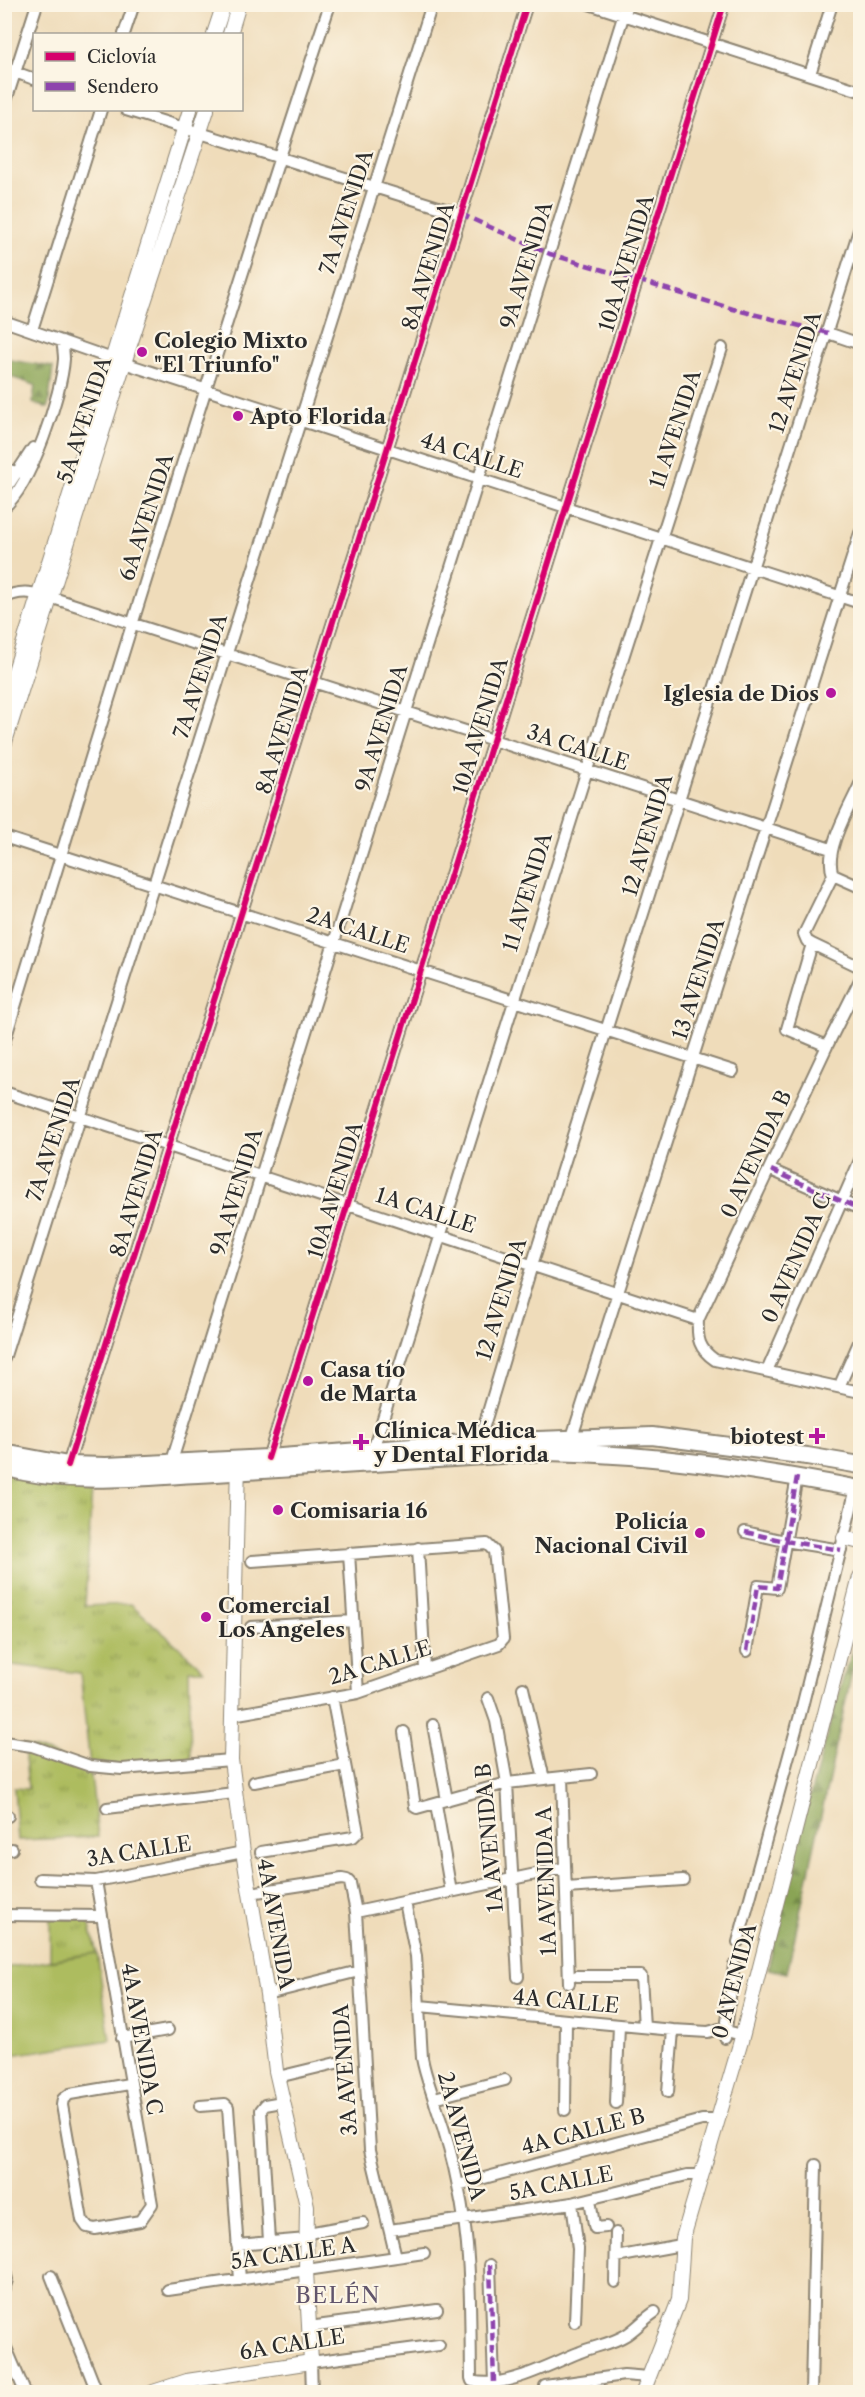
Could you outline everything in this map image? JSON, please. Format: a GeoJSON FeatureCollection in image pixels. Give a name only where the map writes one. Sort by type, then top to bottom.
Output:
{"type":"FeatureCollection","features":[{"type":"Feature","properties":{"kind":"main road"},"geometry":{"type":"LineString","coordinates":[[4,1453],[68,1465],[238,1465],[478,1449],[572,1437],[652,1436],[861,1465]]}},
{"type":"Feature","properties":{"kind":"main road"},"geometry":{"type":"LineString","coordinates":[[596,1454],[603,1445],[618,1442],[639,1443],[652,1436]]}},
{"type":"Feature","properties":{"kind":"main road"},"geometry":{"type":"LineString","coordinates":[[269,1464],[293,1455],[373,1450],[478,1449],[596,1454],[666,1458],[798,1477],[858,1489]]}},
{"type":"Feature","properties":{"kind":"main road"},"geometry":{"type":"LineString","coordinates":[[4,1467],[27,1473],[87,1480],[238,1465]]}},
{"type":"Feature","properties":{"kind":"street"},"geometry":{"type":"LineString","coordinates":[[4,107],[10,71],[37,4]]}},
{"type":"Feature","properties":{"kind":"street"},"geometry":{"type":"LineString","coordinates":[[124,33],[134,4]]}},
{"type":"Feature","properties":{"kind":"street"},"geometry":{"type":"LineString","coordinates":[[214,33],[224,4]]}},
{"type":"Feature","properties":{"kind":"street"},"geometry":{"type":"LineString","coordinates":[[230,33],[239,4]]}},
{"type":"Feature","properties":{"kind":"street","name":"6A AVENIDA"},"geometry":{"type":"LineString","coordinates":[[4,1043],[279,157],[330,4]]}},
{"type":"Feature","properties":{"kind":"street","name":"7A AVENIDA"},"geometry":{"type":"LineString","coordinates":[[4,1359],[432,4]]}},
{"type":"Feature","properties":{"kind":"street","name":"8A AVENIDA"},"geometry":{"type":"LineString","coordinates":[[68,1465],[527,4]]}},
{"type":"Feature","properties":{"kind":"street"},"geometry":{"type":"LineString","coordinates":[[589,4],[626,10],[712,43],[861,90]]}},
{"type":"Feature","properties":{"kind":"street","name":"10A AVENIDA"},"geometry":{"type":"LineString","coordinates":[[269,1464],[347,1205],[724,4]]}},
{"type":"Feature","properties":{"kind":"street"},"geometry":{"type":"LineString","coordinates":[[810,74],[832,4]]}},
{"type":"Feature","properties":{"kind":"street","name":"9A AVENIDA"},"geometry":{"type":"LineString","coordinates":[[171,1464],[626,10]]}},
{"type":"Feature","properties":{"kind":"street"},"geometry":{"type":"LineString","coordinates":[[10,71],[33,79]]}},
{"type":"Feature","properties":{"kind":"street"},"geometry":{"type":"LineString","coordinates":[[32,330],[101,111]]}},
{"type":"Feature","properties":{"kind":"street"},"geometry":{"type":"LineString","coordinates":[[129,111],[461,214]]}},
{"type":"Feature","properties":{"kind":"street","name":"5A AVENIDA"},"geometry":{"type":"LineString","coordinates":[[4,706],[44,595],[118,360],[190,111]]}},
{"type":"Feature","properties":{"kind":"street","name":"5A AVENIDA"},"geometry":{"type":"LineString","coordinates":[[118,360],[207,111]]}},
{"type":"Feature","properties":{"kind":"street","name":"12 AVENIDA"},"geometry":{"type":"LineString","coordinates":[[478,1449],[532,1265],[861,227]]}},
{"type":"Feature","properties":{"kind":"street","name":"4A CALLE"},"geometry":{"type":"LineString","coordinates":[[4,321],[861,603]]}},
{"type":"Feature","properties":{"kind":"street"},"geometry":{"type":"LineString","coordinates":[[828,333],[861,344]]}},
{"type":"Feature","properties":{"kind":"street"},"geometry":{"type":"LineString","coordinates":[[4,507],[26,477],[50,417],[62,371],[64,358],[62,341]]}},
{"type":"Feature","properties":{"kind":"street","name":"11 AVENIDA"},"geometry":{"type":"LineString","coordinates":[[373,1450],[586,770],[722,348]]}},
{"type":"Feature","properties":{"kind":"street"},"geometry":{"type":"LineString","coordinates":[[4,492],[18,473],[50,417]]}},
{"type":"Feature","properties":{"kind":"street"},"geometry":{"type":"LineString","coordinates":[[4,468],[18,473]]}},
{"type":"Feature","properties":{"kind":"street","name":"13 AVENIDA"},"geometry":{"type":"LineString","coordinates":[[572,1437],[861,533]]}},
{"type":"Feature","properties":{"kind":"street","name":"3A CALLE"},"geometry":{"type":"LineString","coordinates":[[4,598],[13,593],[28,591],[44,595],[831,849]]}},
{"type":"Feature","properties":{"kind":"street","name":"5A AVENIDA"},"geometry":{"type":"LineString","coordinates":[[4,745],[44,595]]}},
{"type":"Feature","properties":{"kind":"street"},"geometry":{"type":"LineString","coordinates":[[861,784],[831,849],[830,868],[833,875],[861,887]]}},
{"type":"Feature","properties":{"kind":"street","name":"2A CALLE"},"geometry":{"type":"LineString","coordinates":[[4,837],[733,1071]]}},
{"type":"Feature","properties":{"kind":"street"},"geometry":{"type":"LineString","coordinates":[[833,875],[804,934],[807,941],[812,944],[861,967]]}},
{"type":"Feature","properties":{"kind":"street"},"geometry":{"type":"LineString","coordinates":[[812,944],[787,1029],[827,1046]]}},
{"type":"Feature","properties":{"kind":"street","name":"0 AVENIDA B"},"geometry":{"type":"LineString","coordinates":[[698,1320],[771,1170],[827,1046],[861,980]]}},
{"type":"Feature","properties":{"kind":"street","name":"1A CALLE"},"geometry":{"type":"LineString","coordinates":[[4,1092],[698,1320]]}},
{"type":"Feature","properties":{"kind":"street","name":"0 AVENIDA C"},"geometry":{"type":"LineString","coordinates":[[767,1371],[861,1160]]}},
{"type":"Feature","properties":{"kind":"street"},"geometry":{"type":"LineString","coordinates":[[771,1170],[861,1209]]}},
{"type":"Feature","properties":{"kind":"street"},"geometry":{"type":"LineString","coordinates":[[698,1320],[700,1347],[715,1360],[861,1392]]}},
{"type":"Feature","properties":{"kind":"street"},"geometry":{"type":"LineString","coordinates":[[839,1387],[861,1340]]}},
{"type":"Feature","properties":{"kind":"street","name":"4A AVENIDA"},"geometry":{"type":"LineString","coordinates":[[238,1465],[231,1760],[243,1852],[267,1995],[276,2071],[307,2206],[306,2271],[312,2392]]}},
{"type":"Feature","properties":{"kind":"street"},"geometry":{"type":"LineString","coordinates":[[747,1651],[758,1586],[777,1588],[798,1477]]}},
{"type":"Feature","properties":{"kind":"street"},"geometry":{"type":"LineString","coordinates":[[738,1942],[858,1489]]}},
{"type":"Feature","properties":{"kind":"street"},"geometry":{"type":"LineString","coordinates":[[745,1532],[785,1541],[843,1544],[861,1542]]}},
{"type":"Feature","properties":{"kind":"street","name":"2A CALLE"},"geometry":{"type":"LineString","coordinates":[[232,1715],[358,1693],[501,1642],[503,1639],[492,1547],[487,1544],[418,1548]]}},
{"type":"Feature","properties":{"kind":"street"},"geometry":{"type":"LineString","coordinates":[[252,1561],[418,1548],[425,1669]]}},
{"type":"Feature","properties":{"kind":"street"},"geometry":{"type":"LineString","coordinates":[[349,1553],[358,1693]]}},
{"type":"Feature","properties":{"kind":"street","name":"0 AVENIDA"},"geometry":{"type":"LineString","coordinates":[[644,2392],[679,2300],[681,2245],[741,2038],[861,1576]]}},
{"type":"Feature","properties":{"kind":"street"},"geometry":{"type":"LineString","coordinates":[[251,1627],[353,1622]]}},
{"type":"Feature","properties":{"kind":"street","name":"1A AVENIDA A"},"geometry":{"type":"LineString","coordinates":[[523,1688],[544,1779]]}},
{"type":"Feature","properties":{"kind":"street"},"geometry":{"type":"LineString","coordinates":[[261,1852],[357,1835],[332,1697]]}},
{"type":"Feature","properties":{"kind":"street","name":"1A AVENIDA B"},"geometry":{"type":"LineString","coordinates":[[488,1698],[496,1721],[507,1783],[518,1977]]}},
{"type":"Feature","properties":{"kind":"street"},"geometry":{"type":"LineString","coordinates":[[433,1725],[451,1892]]}},
{"type":"Feature","properties":{"kind":"street"},"geometry":{"type":"LineString","coordinates":[[404,1732],[417,1808],[507,1783],[591,1774]]}},
{"type":"Feature","properties":{"kind":"street"},"geometry":{"type":"LineString","coordinates":[[4,1742],[32,1746],[90,1766],[122,1769],[231,1760]]}},
{"type":"Feature","properties":{"kind":"street"},"geometry":{"type":"LineString","coordinates":[[254,1782],[345,1765]]}},
{"type":"Feature","properties":{"kind":"street","name":"1A AVENIDA A"},"geometry":{"type":"LineString","coordinates":[[562,1777],[564,1868],[573,1979],[641,1976],[644,2027]]}},
{"type":"Feature","properties":{"kind":"street"},"geometry":{"type":"LineString","coordinates":[[107,1808],[234,1793]]}},
{"type":"Feature","properties":{"kind":"street","name":"3A CALLE"},"geometry":{"type":"LineString","coordinates":[[40,1879],[96,1881],[243,1852]]}},
{"type":"Feature","properties":{"kind":"street"},"geometry":{"type":"LineString","coordinates":[[356,1912],[564,1868]]}},
{"type":"Feature","properties":{"kind":"street","name":"3A AVENIDA"},"geometry":{"type":"LineString","coordinates":[[250,1893],[347,1880],[350,1883],[356,1912],[370,2151],[396,2257]]}},
{"type":"Feature","properties":{"kind":"street"},"geometry":{"type":"LineString","coordinates":[[566,1888],[683,1880]]}},
{"type":"Feature","properties":{"kind":"street","name":"4A AVENIDA C"},"geometry":{"type":"LineString","coordinates":[[96,1881],[129,2084],[152,2204],[140,2221],[94,2229],[87,2228],[82,2220],[62,2105],[63,2098],[70,2094],[129,2084]]}},
{"type":"Feature","properties":{"kind":"street","name":"2A AVENIDA"},"geometry":{"type":"LineString","coordinates":[[405,1902],[416,1956],[422,2058],[428,2086],[434,2098],[458,2185],[465,2220],[469,2257],[471,2378],[472,2381],[494,2382]]}},
{"type":"Feature","properties":{"kind":"street"},"geometry":{"type":"LineString","coordinates":[[4,1915],[102,1916]]}},
{"type":"Feature","properties":{"kind":"street"},"geometry":{"type":"LineString","coordinates":[[726,2034],[734,1965]]}},
{"type":"Feature","properties":{"kind":"street"},"geometry":{"type":"LineString","coordinates":[[267,1995],[359,1971]]}},
{"type":"Feature","properties":{"kind":"street","name":"4A CALLE"},"geometry":{"type":"LineString","coordinates":[[420,2006],[566,2021],[708,2032],[741,2038]]}},
{"type":"Feature","properties":{"kind":"street"},"geometry":{"type":"LineString","coordinates":[[565,2110],[566,2021]]}},
{"type":"Feature","properties":{"kind":"street"},"geometry":{"type":"LineString","coordinates":[[616,2103],[619,2025]]}},
{"type":"Feature","properties":{"kind":"street"},"geometry":{"type":"LineString","coordinates":[[122,2038],[168,2030]]}},
{"type":"Feature","properties":{"kind":"street"},"geometry":{"type":"LineString","coordinates":[[668,2092],[673,2030]]}},
{"type":"Feature","properties":{"kind":"street"},"geometry":{"type":"LineString","coordinates":[[279,2077],[336,2063]]}},
{"type":"Feature","properties":{"kind":"street"},"geometry":{"type":"LineString","coordinates":[[434,2098],[505,2080]]}},
{"type":"Feature","properties":{"kind":"street"},"geometry":{"type":"LineString","coordinates":[[269,2241],[262,2107],[282,2103]]}},
{"type":"Feature","properties":{"kind":"street"},"geometry":{"type":"LineString","coordinates":[[200,2106],[225,2104],[228,2107],[240,2280]]}},
{"type":"Feature","properties":{"kind":"street","name":"4A CALLE B"},"geometry":{"type":"LineString","coordinates":[[458,2185],[702,2120],[718,2120]]}},
{"type":"Feature","properties":{"kind":"street"},"geometry":{"type":"LineString","coordinates":[[811,2392],[816,2165]]}},
{"type":"Feature","properties":{"kind":"street","name":"5A CALLE"},"geometry":{"type":"LineString","coordinates":[[390,2230],[572,2203],[687,2175],[702,2175]]}},
{"type":"Feature","properties":{"kind":"street"},"geometry":{"type":"LineString","coordinates":[[590,2199],[595,2228],[611,2230],[616,2258],[615,2282]]}},
{"type":"Feature","properties":{"kind":"street"},"geometry":{"type":"LineString","coordinates":[[572,2203],[578,2249],[575,2322]]}},
{"type":"Feature","properties":{"kind":"street"},"geometry":{"type":"LineString","coordinates":[[237,2245],[307,2236],[363,2223]]}},
{"type":"Feature","properties":{"kind":"street"},"geometry":{"type":"LineString","coordinates":[[616,2258],[681,2245]]}},
{"type":"Feature","properties":{"kind":"street","name":"5A CALLE A"},"geometry":{"type":"LineString","coordinates":[[168,2290],[424,2253]]}},
{"type":"Feature","properties":{"kind":"street"},"geometry":{"type":"LineString","coordinates":[[490,2265],[494,2382],[539,2370],[576,2353],[616,2340],[627,2335],[642,2320],[655,2312]]}},
{"type":"Feature","properties":{"kind":"street"},"geometry":{"type":"LineString","coordinates":[[4,2266],[5,2288]]}},
{"type":"Feature","properties":{"kind":"street"},"geometry":{"type":"LineString","coordinates":[[51,2276],[97,2392]]}},
{"type":"Feature","properties":{"kind":"street"},"geometry":{"type":"LineString","coordinates":[[309,2327],[437,2310]]}},
{"type":"Feature","properties":{"kind":"street"},"geometry":{"type":"LineString","coordinates":[[4,2343],[25,2392]]}},
{"type":"Feature","properties":{"kind":"street","name":"6A CALLE"},"geometry":{"type":"LineString","coordinates":[[153,2392],[311,2362],[439,2345]]}},
{"type":"Feature","properties":{"kind":"street"},"geometry":{"type":"LineString","coordinates":[[546,2386],[624,2375],[648,2377]]}},
{"type":"Feature","properties":{"kind":"street"},"geometry":{"type":"LineString","coordinates":[[597,2392],[598,2379]]}},
{"type":"Feature","properties":{"kind":"green space"},"geometry":{"type":"Polygon","coordinates":[[[4,359],[53,367],[48,408],[33,403],[35,385],[5,375],[4,359]]]}},
{"type":"Feature","properties":{"kind":"green space"},"geometry":{"type":"Polygon","coordinates":[[[5,1468],[92,1489],[85,1606],[131,1604],[204,1670],[189,1670],[191,1763],[90,1767],[98,1837],[18,1840],[14,1788],[28,1789],[24,1745],[90,1766],[80,1673],[5,1664],[5,1468]]]}},
{"type":"Feature","properties":{"kind":"green space"},"geometry":{"type":"Polygon","coordinates":[[[860,1635],[787,1973],[768,1969],[798,1838],[846,1668],[860,1635]]]}},
{"type":"Feature","properties":{"kind":"green space"},"geometry":{"type":"Polygon","coordinates":[[[50,1918],[88,1919],[97,1953],[50,1960],[50,1918]]]}},
{"type":"Feature","properties":{"kind":"green space"},"geometry":{"type":"Polygon","coordinates":[[[97,1953],[110,2040],[5,2056],[5,1968],[97,1953]]]}},
{"type":"Feature","properties":{"kind":"marked path"},"geometry":{"type":"LineString","coordinates":[[461,214],[550,254],[733,309],[828,333]]}},
{"type":"Feature","properties":{"kind":"marked path"},"geometry":{"type":"LineString","coordinates":[[771,1170],[860,1209]]}},
{"type":"Feature","properties":{"kind":"marked path"},"geometry":{"type":"LineString","coordinates":[[747,1651],[758,1586],[777,1588],[797,1477]]}},
{"type":"Feature","properties":{"kind":"marked path"},"geometry":{"type":"LineString","coordinates":[[745,1532],[841,1550]]}},
{"type":"Feature","properties":{"kind":"marked path"},"geometry":{"type":"LineString","coordinates":[[490,2265],[494,2382]]}},
{"type":"Feature","properties":{"kind":"cycle path"},"geometry":{"type":"LineString","coordinates":[[68,1465],[527,4]]}},
{"type":"Feature","properties":{"kind":"cycle path"},"geometry":{"type":"LineString","coordinates":[[268,1458],[724,4]]}},
{"type":"Feature","properties":{"kind":"place","name":"Colegio Mixto \"El Triunfo\""},"geometry":{"type":"Point","coordinates":[142,352]}},
{"type":"Feature","properties":{"kind":"place","name":"Apto Florida"},"geometry":{"type":"Point","coordinates":[238,416]}},
{"type":"Feature","properties":{"kind":"place","name":"Iglesia de Dios"},"geometry":{"type":"Point","coordinates":[831,693]}},
{"type":"Feature","properties":{"kind":"place","name":"Casa tío de Marta"},"geometry":{"type":"Point","coordinates":[308,1381]}},
{"type":"Feature","properties":{"kind":"place","name":"biotest"},"geometry":{"type":"Point","coordinates":[817,1436]}},
{"type":"Feature","properties":{"kind":"place","name":"Clínica Médica y Dental Florida"},"geometry":{"type":"Point","coordinates":[361,1442]}},
{"type":"Feature","properties":{"kind":"place","name":"Comisaria 16"},"geometry":{"type":"Point","coordinates":[278,1510]}},
{"type":"Feature","properties":{"kind":"place","name":"Policía Nacional Civil"},"geometry":{"type":"Point","coordinates":[700,1533]}},
{"type":"Feature","properties":{"kind":"place","name":"Comercial Los Angeles"},"geometry":{"type":"Point","coordinates":[206,1617]}},
{"type":"Feature","properties":{"kind":"district","name":"BELÉN"},"geometry":{"type":"Point","coordinates":[338,2295]}}]}
